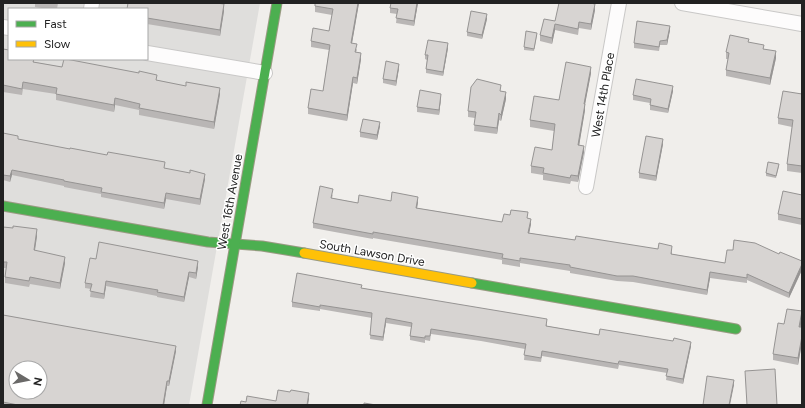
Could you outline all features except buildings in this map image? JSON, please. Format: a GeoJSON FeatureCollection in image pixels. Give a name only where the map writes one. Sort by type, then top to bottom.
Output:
{"type":"FeatureCollection","features":[{"type":"Feature","properties":{"kind":"street","name":"West 16th Avenue"},"geometry":{"type":"LineString","coordinates":[[207,405],[277,3]]}},
{"type":"Feature","properties":{"kind":"street","name":"West 14th Place"},"geometry":{"type":"LineString","coordinates":[[586,187],[619,3]]}},
{"type":"Feature","properties":{"kind":"street"},"geometry":{"type":"LineString","coordinates":[[682,3],[802,24]]}},
{"type":"Feature","properties":{"kind":"street"},"geometry":{"type":"LineString","coordinates":[[148,53],[265,73]]}},
{"type":"Feature","properties":{"kind":"street","name":"South Lawson Drive"},"geometry":{"type":"LineString","coordinates":[[3,206],[208,242],[270,248],[736,329]]}},
{"type":"Feature","properties":{"kind":"shaded area"},"geometry":{"type":"Polygon","coordinates":[[[3,3],[260,3],[189,405],[3,405],[3,3]]]}},
{"type":"Feature","properties":{"kind":"traffic: fast"},"geometry":{"type":"LineString","coordinates":[[207,405],[277,3]]}},
{"type":"Feature","properties":{"kind":"traffic: fast"},"geometry":{"type":"LineString","coordinates":[[3,206],[208,242],[262,246],[304,253]]}},
{"type":"Feature","properties":{"kind":"traffic: fast"},"geometry":{"type":"LineString","coordinates":[[472,283],[736,329]]}},
{"type":"Feature","properties":{"kind":"traffic: slow"},"geometry":{"type":"LineString","coordinates":[[304,253],[472,283]]}}]}
